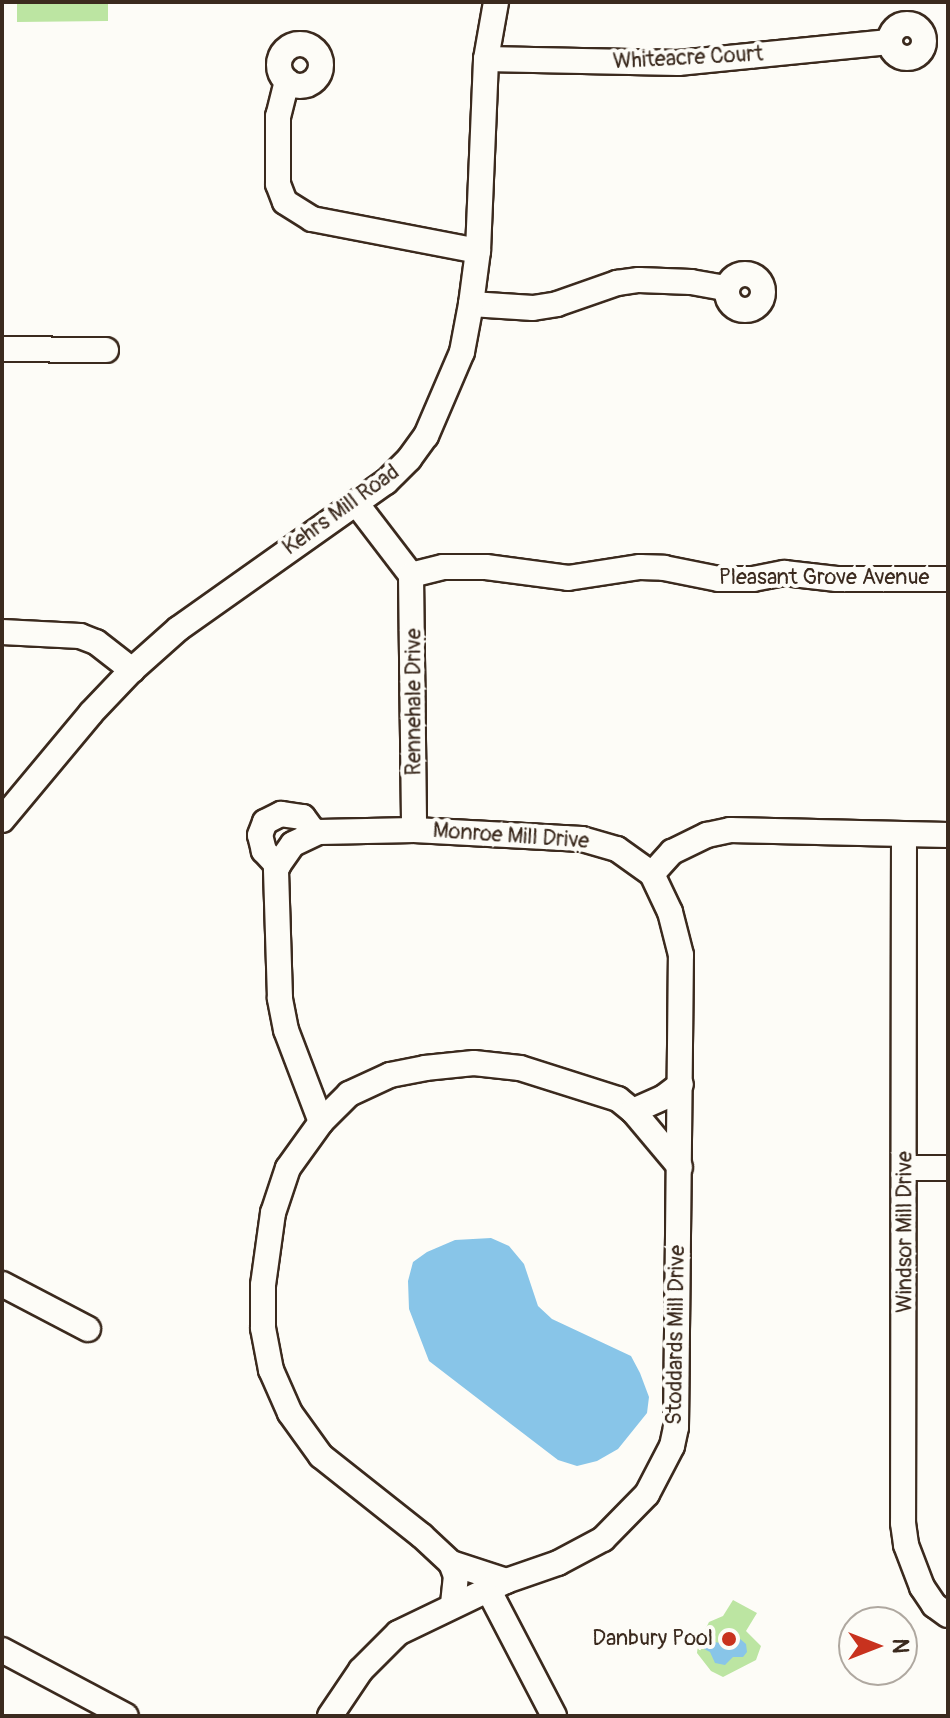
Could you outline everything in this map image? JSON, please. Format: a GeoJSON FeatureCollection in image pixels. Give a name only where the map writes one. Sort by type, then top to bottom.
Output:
{"type":"FeatureCollection","features":[{"type":"Feature","properties":{"kind":"street","name":"Kehrs Mill Road"},"geometry":{"type":"LineString","coordinates":[[2,820],[91,713],[132,670],[178,629],[402,467],[426,436],[462,352],[471,304],[478,251],[486,59],[496,2]]}},
{"type":"Feature","properties":{"kind":"street","name":"Whiteacre Court"},"geometry":{"type":"LineString","coordinates":[[486,59],[678,63],[889,42]]}},
{"type":"Feature","properties":{"kind":"street"},"geometry":{"type":"LineString","coordinates":[[287,81],[278,116],[278,184],[285,202],[312,219],[478,251]]}},
{"type":"Feature","properties":{"kind":"street"},"geometry":{"type":"LineString","coordinates":[[471,304],[533,308],[557,304],[617,283],[639,280],[691,282],[725,288]]}},
{"type":"Feature","properties":{"kind":"street"},"geometry":{"type":"LineString","coordinates":[[2,349],[106,350]]}},
{"type":"Feature","properties":{"kind":"street"},"geometry":{"type":"LineString","coordinates":[[356,503],[411,575]]}},
{"type":"Feature","properties":{"kind":"street","name":"Pleasant Grove Avenue"},"geometry":{"type":"LineString","coordinates":[[411,575],[443,567],[486,567],[568,578],[640,567],[664,568],[719,579],[753,579],[784,573],[837,579],[948,579]]}},
{"type":"Feature","properties":{"kind":"street","name":"Rennehale Drive"},"geometry":{"type":"LineString","coordinates":[[411,575],[414,830]]}},
{"type":"Feature","properties":{"kind":"street"},"geometry":{"type":"LineString","coordinates":[[2,632],[80,636],[96,642],[132,670]]}},
{"type":"Feature","properties":{"kind":"street"},"geometry":{"type":"LineString","coordinates":[[278,866],[264,851],[260,835],[265,822],[281,814],[303,817],[304,838],[278,866],[275,933],[286,1030],[305,1073],[321,1122]]}},
{"type":"Feature","properties":{"kind":"street","name":"Monroe Mill Drive"},"geometry":{"type":"LineString","coordinates":[[304,838],[414,830],[582,839],[617,849],[652,874]]}},
{"type":"Feature","properties":{"kind":"street"},"geometry":{"type":"LineString","coordinates":[[652,874],[672,852],[707,835],[730,830],[948,835]]}},
{"type":"Feature","properties":{"kind":"street","name":"Windsor Mill Drive"},"geometry":{"type":"LineString","coordinates":[[904,835],[903,1523],[906,1545],[922,1587],[934,1605],[948,1615]]}},
{"type":"Feature","properties":{"kind":"street","name":"Stoddards Mill Drive"},"geometry":{"type":"LineString","coordinates":[[330,1716],[361,1670],[387,1641],[453,1604],[558,1563],[603,1539],[635,1508],[664,1467],[676,1427],[681,955],[670,912],[652,874]]}},
{"type":"Feature","properties":{"kind":"street"},"geometry":{"type":"LineString","coordinates":[[554,1716],[497,1585],[451,1563],[321,1456],[290,1413],[271,1370],[263,1328],[263,1285],[273,1213],[288,1168],[321,1122],[349,1094],[390,1075],[474,1063],[542,1072],[618,1099],[633,1111],[680,1167]]}},
{"type":"Feature","properties":{"kind":"street"},"geometry":{"type":"LineString","coordinates":[[305,1073],[349,1094]]}},
{"type":"Feature","properties":{"kind":"street"},"geometry":{"type":"LineString","coordinates":[[633,1111],[664,1097],[681,1084]]}},
{"type":"Feature","properties":{"kind":"street"},"geometry":{"type":"LineString","coordinates":[[905,1168],[948,1168]]}},
{"type":"Feature","properties":{"kind":"street"},"geometry":{"type":"LineString","coordinates":[[2,1284],[88,1329]]}},
{"type":"Feature","properties":{"kind":"street"},"geometry":{"type":"LineString","coordinates":[[451,1563],[456,1576],[453,1604]]}},
{"type":"Feature","properties":{"kind":"street"},"geometry":{"type":"LineString","coordinates":[[2,1650],[126,1716]]}},
{"type":"Feature","properties":{"kind":"green space"},"geometry":{"type":"Polygon","coordinates":[[[17,2],[108,2],[108,21],[17,22],[17,2]]]}},
{"type":"Feature","properties":{"kind":"green space","name":"Danbury Pool"},"geometry":{"type":"Polygon","coordinates":[[[733,1600],[757,1613],[746,1631],[761,1646],[756,1660],[723,1677],[711,1671],[697,1653],[698,1644],[709,1622],[723,1616],[733,1600]]]}},
{"type":"Feature","properties":{"kind":"water"},"geometry":{"type":"Polygon","coordinates":[[[491,1238],[509,1246],[524,1264],[538,1306],[552,1319],[631,1356],[640,1373],[649,1397],[647,1413],[618,1449],[597,1461],[577,1466],[558,1460],[429,1361],[409,1309],[408,1281],[413,1262],[455,1240],[491,1238]]]}},
{"type":"Feature","properties":{"kind":"water"},"geometry":{"type":"Polygon","coordinates":[[[739,1638],[746,1644],[747,1652],[743,1657],[733,1657],[725,1665],[715,1663],[710,1652],[702,1648],[706,1641],[729,1644],[739,1638]]]}},
{"type":"Feature","properties":{"kind":"place","name":"Danbury Pool"},"geometry":{"type":"Point","coordinates":[729,1639]}}]}
